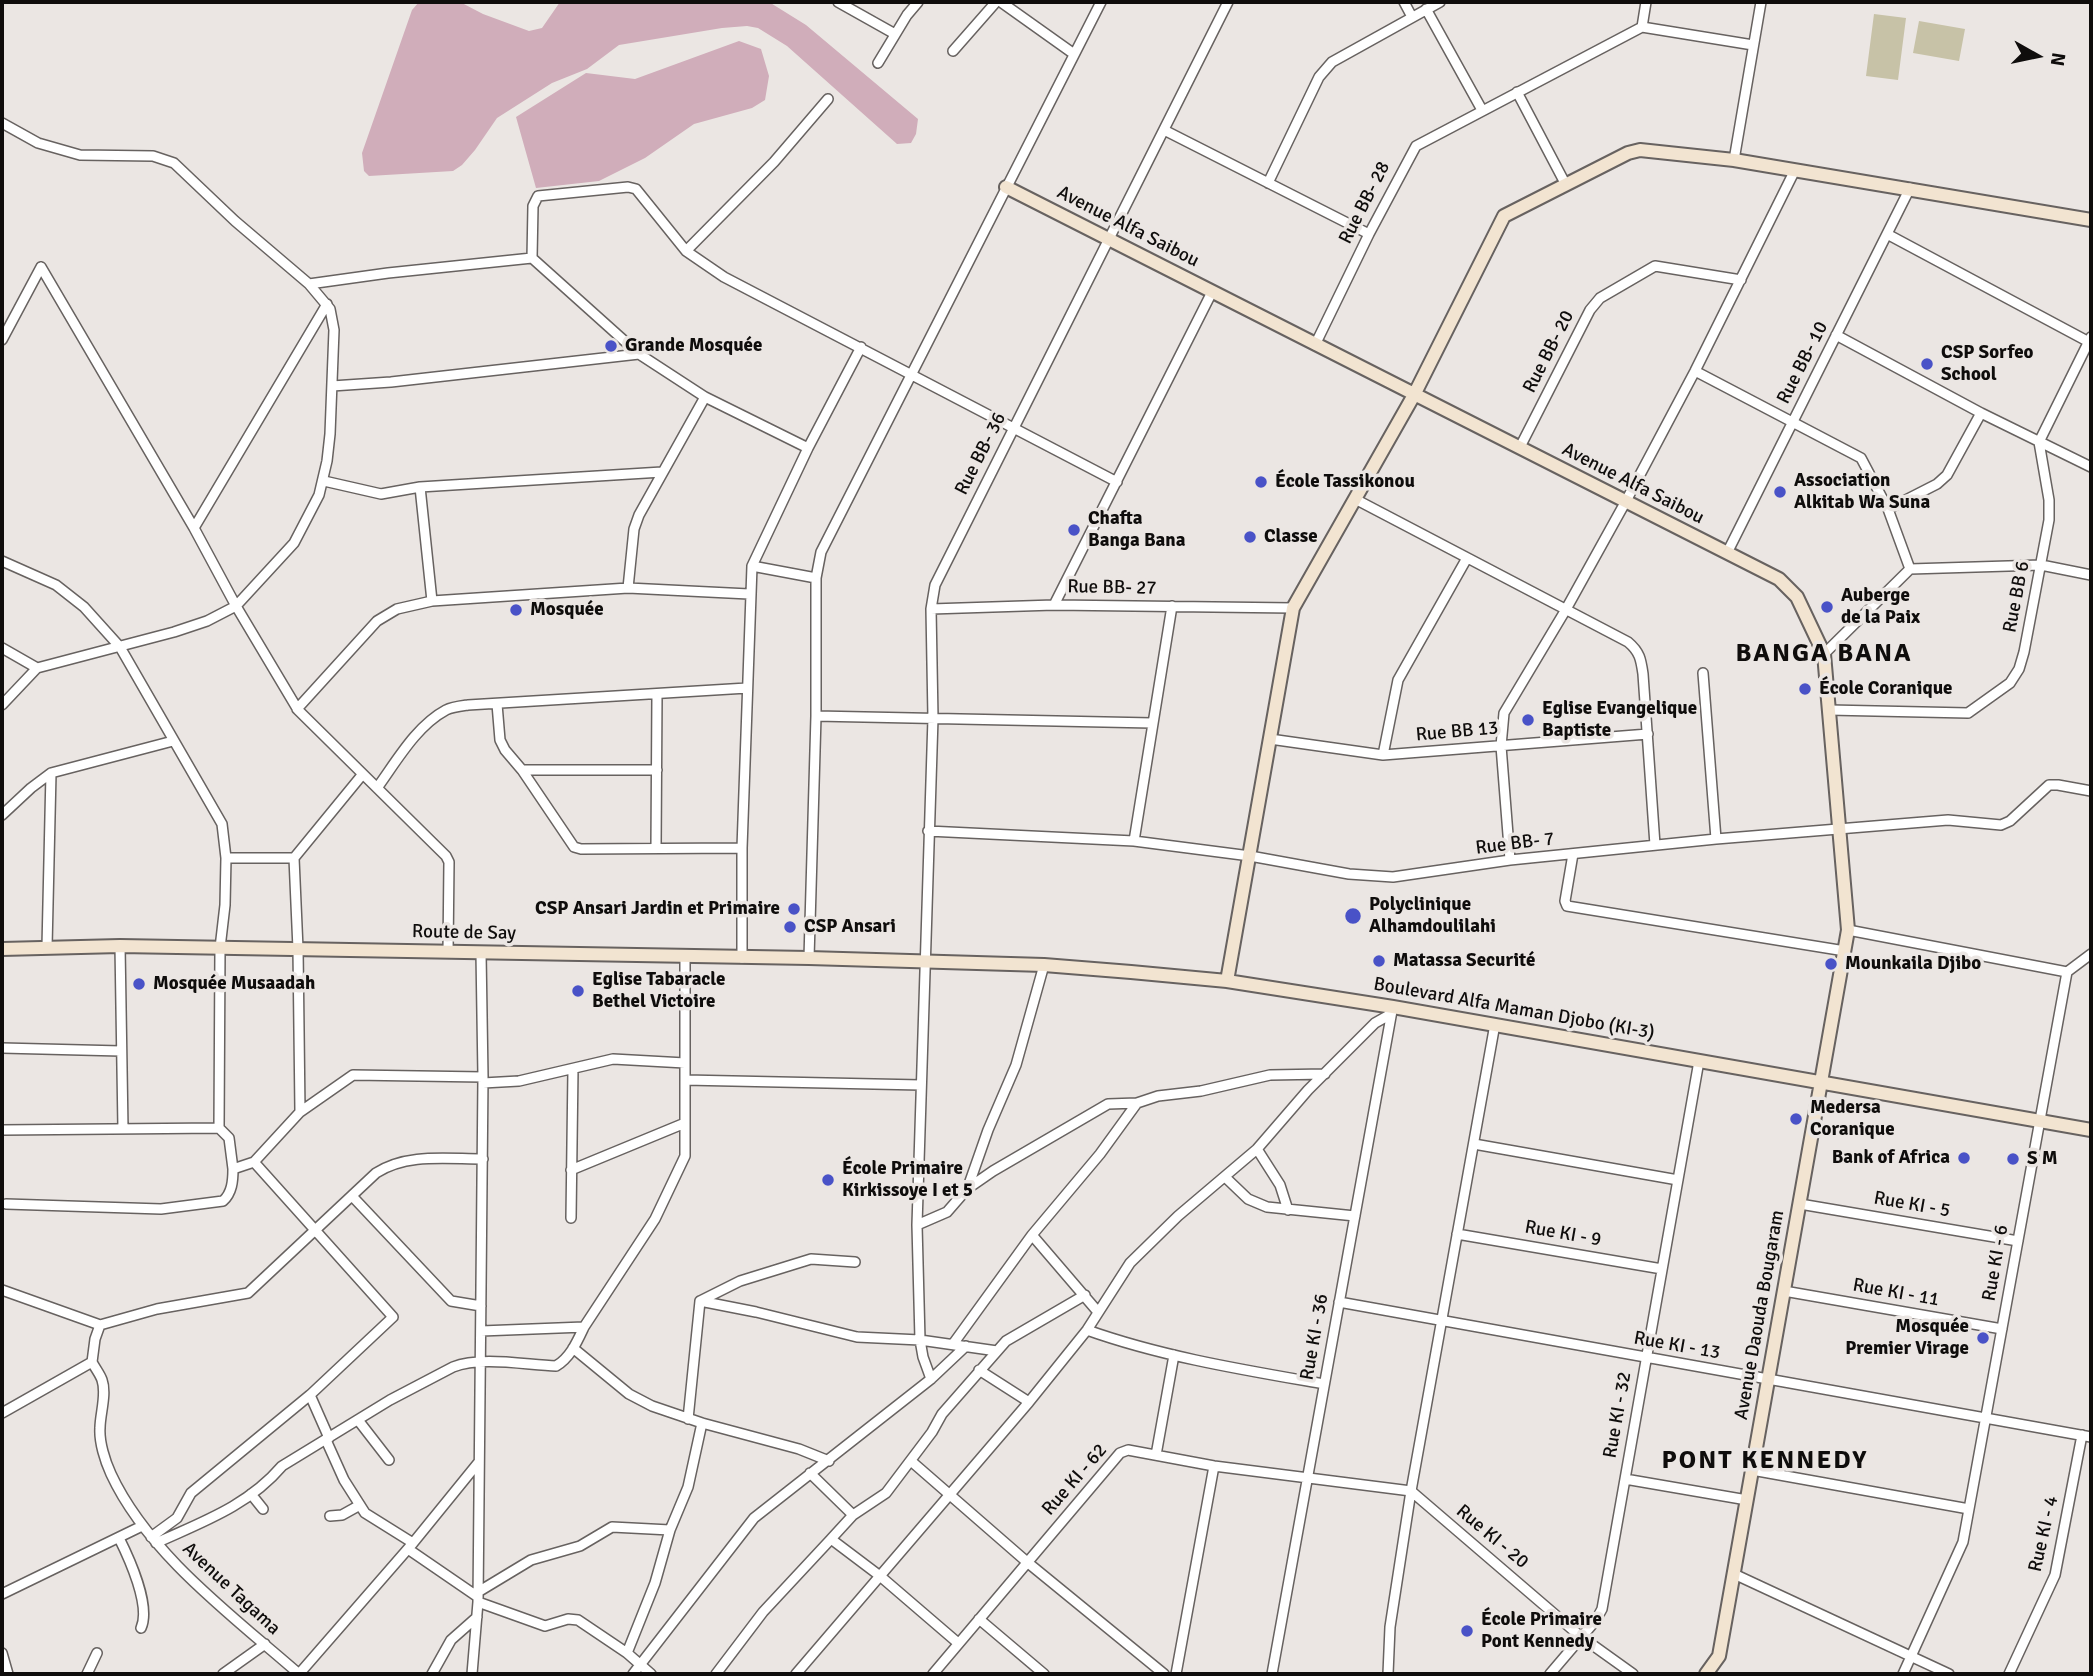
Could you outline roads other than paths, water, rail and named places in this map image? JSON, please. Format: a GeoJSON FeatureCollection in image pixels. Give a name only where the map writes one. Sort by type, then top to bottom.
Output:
{"type":"FeatureCollection","features":[{"type":"Feature","properties":{"kind":"street"},"geometry":{"type":"LineString","coordinates":[[878,63],[918,2]]}},
{"type":"Feature","properties":{"kind":"street"},"geometry":{"type":"LineString","coordinates":[[953,51],[999,2],[1074,54]]}},
{"type":"Feature","properties":{"kind":"street"},"geometry":{"type":"LineString","coordinates":[[809,958],[816,716],[816,578],[827,537],[1101,2]]}},
{"type":"Feature","properties":{"kind":"street","name":"Rue BB- 36"},"geometry":{"type":"LineString","coordinates":[[931,1379],[920,1340],[917,1225],[933,718],[931,609],[935,585],[1228,2]]}},
{"type":"Feature","properties":{"kind":"street"},"geometry":{"type":"LineString","coordinates":[[1404,2],[1412,17]]}},
{"type":"Feature","properties":{"kind":"street"},"geometry":{"type":"LineString","coordinates":[[1268,183],[1325,69],[1332,62],[1440,2]]}},
{"type":"Feature","properties":{"kind":"street"},"geometry":{"type":"LineString","coordinates":[[1646,2],[1642,27],[1753,45]]}},
{"type":"Feature","properties":{"kind":"street"},"geometry":{"type":"LineString","coordinates":[[1734,160],[1761,2]]}},
{"type":"Feature","properties":{"kind":"street"},"geometry":{"type":"LineString","coordinates":[[844,3],[895,34]]}},
{"type":"Feature","properties":{"kind":"street"},"geometry":{"type":"LineString","coordinates":[[1426,9],[1482,110]]}},
{"type":"Feature","properties":{"kind":"street","name":"Rue BB- 28"},"geometry":{"type":"LineString","coordinates":[[1315,345],[1368,234],[1416,146],[1642,27]]}},
{"type":"Feature","properties":{"kind":"street"},"geometry":{"type":"LineString","coordinates":[[1517,92],[1566,185]]}},
{"type":"Feature","properties":{"kind":"street"},"geometry":{"type":"LineString","coordinates":[[686,251],[774,162],[828,99]]}},
{"type":"Feature","properties":{"kind":"street"},"geometry":{"type":"LineString","coordinates":[[2,123],[38,143],[80,155],[153,156],[174,163],[309,284],[327,304],[334,330],[330,434],[324,481],[315,506],[298,537],[236,606],[207,621],[37,668],[2,705]]}},
{"type":"Feature","properties":{"kind":"street"},"geometry":{"type":"LineString","coordinates":[[1164,130],[1368,234]]}},
{"type":"Feature","properties":{"kind":"street"},"geometry":{"type":"LineString","coordinates":[[1227,981],[1293,608],[1414,395],[1504,216],[1628,153],[1640,150],[1734,160],[2091,220]]}},
{"type":"Feature","properties":{"kind":"street"},"geometry":{"type":"LineString","coordinates":[[1510,860],[1501,746],[1502,723],[1507,704],[1565,611],[1626,501],[1695,371],[1795,170]]}},
{"type":"Feature","properties":{"kind":"street"},"geometry":{"type":"LineString","coordinates":[[532,258],[533,206],[538,196],[628,187],[636,189],[643,194],[660,221],[686,251],[724,277],[1116,482]]}},
{"type":"Feature","properties":{"kind":"street","name":"Avenue Alfa Saibou"},"geometry":{"type":"LineString","coordinates":[[1006,187],[1626,501],[1789,587],[1797,597],[1824,654],[1848,930],[1821,1083]]}},
{"type":"Feature","properties":{"kind":"street","name":"Rue BB- 10"},"geometry":{"type":"LineString","coordinates":[[1727,553],[1910,188]]}},
{"type":"Feature","properties":{"kind":"street"},"geometry":{"type":"LineString","coordinates":[[1887,234],[2090,339],[2039,442]]}},
{"type":"Feature","properties":{"kind":"street"},"geometry":{"type":"LineString","coordinates":[[309,284],[532,258],[639,354],[705,397],[808,449]]}},
{"type":"Feature","properties":{"kind":"street","name":"Rue BB- 20"},"geometry":{"type":"LineString","coordinates":[[1520,447],[1590,310],[1600,298],[1661,265],[1741,280]]}},
{"type":"Feature","properties":{"kind":"street"},"geometry":{"type":"LineString","coordinates":[[2,340],[41,267],[297,709],[446,856],[449,862],[448,952]]}},
{"type":"Feature","properties":{"kind":"street"},"geometry":{"type":"LineString","coordinates":[[1054,605],[1212,292]]}},
{"type":"Feature","properties":{"kind":"street"},"geometry":{"type":"LineString","coordinates":[[194,528],[327,304]]}},
{"type":"Feature","properties":{"kind":"street"},"geometry":{"type":"LineString","coordinates":[[1836,335],[1981,413],[2091,467]]}},
{"type":"Feature","properties":{"kind":"street"},"geometry":{"type":"LineString","coordinates":[[743,958],[742,848],[752,565],[861,347]]}},
{"type":"Feature","properties":{"kind":"street"},"geometry":{"type":"LineString","coordinates":[[332,386],[391,382],[639,354]]}},
{"type":"Feature","properties":{"kind":"street"},"geometry":{"type":"LineString","coordinates":[[1695,371],[1861,458],[1888,509],[1910,569]]}},
{"type":"Feature","properties":{"kind":"street"},"geometry":{"type":"LineString","coordinates":[[628,588],[634,528],[705,397]]}},
{"type":"Feature","properties":{"kind":"street"},"geometry":{"type":"LineString","coordinates":[[1888,509],[1937,484],[1947,475],[1981,413]]}},
{"type":"Feature","properties":{"kind":"street","name":"Rue BB 6"},"geometry":{"type":"LineString","coordinates":[[1829,710],[1968,713],[2010,683],[2019,669],[2050,510],[2039,442]]}},
{"type":"Feature","properties":{"kind":"street"},"geometry":{"type":"LineString","coordinates":[[324,481],[375,494],[420,487],[662,472]]}},
{"type":"Feature","properties":{"kind":"street"},"geometry":{"type":"LineString","coordinates":[[420,487],[432,601]]}},
{"type":"Feature","properties":{"kind":"street"},"geometry":{"type":"LineString","coordinates":[[1355,499],[1636,649],[1641,658],[1643,674],[1655,845]]}},
{"type":"Feature","properties":{"kind":"street"},"geometry":{"type":"LineString","coordinates":[[1384,755],[1398,680],[1467,558]]}},
{"type":"Feature","properties":{"kind":"street"},"geometry":{"type":"LineString","coordinates":[[2,561],[56,585],[83,607],[120,647],[222,824],[226,858],[225,905],[219,948],[219,1128],[229,1138],[233,1169],[233,1181],[223,1202],[161,1209],[6,1204]]}},
{"type":"Feature","properties":{"kind":"street"},"geometry":{"type":"LineString","coordinates":[[752,565],[816,578]]}},
{"type":"Feature","properties":{"kind":"street"},"geometry":{"type":"LineString","coordinates":[[1824,654],[1910,569],[2041,565],[2091,575]]}},
{"type":"Feature","properties":{"kind":"street"},"geometry":{"type":"LineString","coordinates":[[297,709],[386,614],[432,601],[628,588],[749,594]]}},
{"type":"Feature","properties":{"kind":"street","name":"Rue BB- 27"},"geometry":{"type":"LineString","coordinates":[[931,609],[1054,605],[1293,608]]}},
{"type":"Feature","properties":{"kind":"street"},"geometry":{"type":"LineString","coordinates":[[1134,841],[1171,606]]}},
{"type":"Feature","properties":{"kind":"street"},"geometry":{"type":"LineString","coordinates":[[2,648],[37,668]]}},
{"type":"Feature","properties":{"kind":"street"},"geometry":{"type":"LineString","coordinates":[[1703,673],[1716,839]]}},
{"type":"Feature","properties":{"kind":"street"},"geometry":{"type":"LineString","coordinates":[[377,788],[411,742],[433,718],[449,708],[747,688]]}},
{"type":"Feature","properties":{"kind":"street"},"geometry":{"type":"LineString","coordinates":[[656,848],[657,694]]}},
{"type":"Feature","properties":{"kind":"street"},"geometry":{"type":"LineString","coordinates":[[496,704],[500,740],[505,750],[522,770],[574,846],[581,849],[742,848]]}},
{"type":"Feature","properties":{"kind":"street"},"geometry":{"type":"LineString","coordinates":[[816,716],[1152,723]]}},
{"type":"Feature","properties":{"kind":"street","name":"Rue BB 13"},"geometry":{"type":"LineString","coordinates":[[1270,739],[1384,755],[1648,734]]}},
{"type":"Feature","properties":{"kind":"street"},"geometry":{"type":"LineString","coordinates":[[2,815],[51,774],[173,741]]}},
{"type":"Feature","properties":{"kind":"street"},"geometry":{"type":"LineString","coordinates":[[522,770],[657,770]]}},
{"type":"Feature","properties":{"kind":"street"},"geometry":{"type":"LineString","coordinates":[[47,947],[51,774]]}},
{"type":"Feature","properties":{"kind":"street"},"geometry":{"type":"LineString","coordinates":[[300,1112],[294,858],[362,775]]}},
{"type":"Feature","properties":{"kind":"street","name":"Rue BB- 7"},"geometry":{"type":"LineString","coordinates":[[928,831],[1134,841],[1250,856],[1349,874],[1393,877],[1510,860],[1716,839],[1948,820],[2001,825],[2010,821],[2049,785],[2091,790]]}},
{"type":"Feature","properties":{"kind":"street"},"geometry":{"type":"LineString","coordinates":[[1573,854],[1565,901],[1567,906],[1845,951]]}},
{"type":"Feature","properties":{"kind":"street"},"geometry":{"type":"LineString","coordinates":[[226,858],[294,858]]}},
{"type":"Feature","properties":{"kind":"street"},"geometry":{"type":"LineString","coordinates":[[1848,930],[2067,972],[2091,954]]}},
{"type":"Feature","properties":{"kind":"street"},"geometry":{"type":"LineString","coordinates":[[120,946],[123,1129]]}},
{"type":"Feature","properties":{"kind":"street","name":"Route de Say"},"geometry":{"type":"LineString","coordinates":[[2,949],[120,946],[926,961]]}},
{"type":"Feature","properties":{"kind":"street"},"geometry":{"type":"LineString","coordinates":[[472,1674],[478,1597],[481,1362],[481,953]]}},
{"type":"Feature","properties":{"kind":"street"},"geometry":{"type":"LineString","coordinates":[[153,1540],[237,1506],[271,1479],[282,1466],[390,1400],[453,1367],[481,1362],[556,1366],[564,1361],[655,1219],[685,1156],[685,956]]}},
{"type":"Feature","properties":{"kind":"street","name":"Boulevard Alfa Maman Djobo (KI-3)"},"geometry":{"type":"LineString","coordinates":[[926,961],[1044,965],[1227,981],[1392,1010],[1495,1024],[2091,1130]]}},
{"type":"Feature","properties":{"kind":"street"},"geometry":{"type":"LineString","coordinates":[[967,1189],[988,1130],[1016,1065],[1044,965]]}},
{"type":"Feature","properties":{"kind":"street","name":"Rue KI - 6"},"geometry":{"type":"LineString","coordinates":[[1903,1674],[1963,1542],[2067,972]]}},
{"type":"Feature","properties":{"kind":"street"},"geometry":{"type":"LineString","coordinates":[[796,1674],[1029,1402],[1087,1330],[1130,1263],[1178,1216],[1257,1149],[1296,1102],[1375,1023],[1392,1010]]}},
{"type":"Feature","properties":{"kind":"street","name":"Rue KI - 36"},"geometry":{"type":"LineString","coordinates":[[1272,1674],[1392,1010]]}},
{"type":"Feature","properties":{"kind":"street"},"geometry":{"type":"LineString","coordinates":[[1388,1674],[1390,1628],[1411,1492],[1495,1024]]}},
{"type":"Feature","properties":{"kind":"street"},"geometry":{"type":"LineString","coordinates":[[2,1048],[121,1051]]}},
{"type":"Feature","properties":{"kind":"street"},"geometry":{"type":"LineString","coordinates":[[233,1169],[254,1162],[300,1112],[353,1075],[519,1081],[613,1059],[685,1063]]}},
{"type":"Feature","properties":{"kind":"street","name":"Rue KI - 32"},"geometry":{"type":"LineString","coordinates":[[1549,1674],[1596,1620],[1602,1609],[1699,1061]]}},
{"type":"Feature","properties":{"kind":"street"},"geometry":{"type":"LineString","coordinates":[[570,1218],[573,1069]]}},
{"type":"Feature","properties":{"kind":"street"},"geometry":{"type":"LineString","coordinates":[[917,1225],[947,1212],[967,1189],[993,1171],[1108,1104],[1137,1103],[1158,1096],[1201,1091],[1270,1075],[1325,1074]]}},
{"type":"Feature","properties":{"kind":"street"},"geometry":{"type":"LineString","coordinates":[[685,1080],[921,1085]]}},
{"type":"Feature","properties":{"kind":"street","name":"Avenue Daouda Bougaram"},"geometry":{"type":"LineString","coordinates":[[1706,1674],[1719,1656],[1821,1083]]}},
{"type":"Feature","properties":{"kind":"street"},"geometry":{"type":"LineString","coordinates":[[953,1344],[1032,1235],[1100,1154],[1137,1103]]}},
{"type":"Feature","properties":{"kind":"street"},"geometry":{"type":"LineString","coordinates":[[571,1170],[685,1123]]}},
{"type":"Feature","properties":{"kind":"street"},"geometry":{"type":"LineString","coordinates":[[2,1130],[219,1128]]}},
{"type":"Feature","properties":{"kind":"street"},"geometry":{"type":"LineString","coordinates":[[1474,1144],[1678,1180]]}},
{"type":"Feature","properties":{"kind":"street"},"geometry":{"type":"LineString","coordinates":[[1257,1149],[1280,1185],[1288,1210]]}},
{"type":"Feature","properties":{"kind":"street"},"geometry":{"type":"LineString","coordinates":[[2,1290],[100,1325],[158,1309],[248,1293],[376,1173],[391,1163],[407,1159],[482,1158]]}},
{"type":"Feature","properties":{"kind":"street"},"geometry":{"type":"LineString","coordinates":[[153,1540],[177,1518],[191,1493],[310,1395],[393,1317],[254,1162]]}},
{"type":"Feature","properties":{"kind":"street"},"geometry":{"type":"LineString","coordinates":[[1225,1177],[1248,1199],[1267,1207],[1355,1216]]}},
{"type":"Feature","properties":{"kind":"street"},"geometry":{"type":"LineString","coordinates":[[352,1196],[452,1301],[481,1306]]}},
{"type":"Feature","properties":{"kind":"street","name":"Rue KI - 5"},"geometry":{"type":"LineString","coordinates":[[1800,1204],[2018,1241]]}},
{"type":"Feature","properties":{"kind":"street","name":"Rue KI - 9"},"geometry":{"type":"LineString","coordinates":[[1457,1234],[1662,1269]]}},
{"type":"Feature","properties":{"kind":"street"},"geometry":{"type":"LineString","coordinates":[[1032,1235],[1098,1312]]}},
{"type":"Feature","properties":{"kind":"street"},"geometry":{"type":"LineString","coordinates":[[700,1301],[740,1281],[811,1259],[855,1262]]}},
{"type":"Feature","properties":{"kind":"street","name":"Rue KI - 11"},"geometry":{"type":"LineString","coordinates":[[1784,1292],[2002,1329]]}},
{"type":"Feature","properties":{"kind":"street"},"geometry":{"type":"LineString","coordinates":[[716,1674],[763,1612],[853,1515],[886,1493],[942,1414],[997,1351],[1009,1339],[1085,1295]]}},
{"type":"Feature","properties":{"kind":"street"},"geometry":{"type":"LineString","coordinates":[[700,1301],[857,1337],[920,1340],[997,1351]]}},
{"type":"Feature","properties":{"kind":"street"},"geometry":{"type":"LineString","coordinates":[[688,1419],[700,1301]]}},
{"type":"Feature","properties":{"kind":"street","name":"Rue KI - 13"},"geometry":{"type":"LineString","coordinates":[[1339,1302],[2087,1436]]}},
{"type":"Feature","properties":{"kind":"street"},"geometry":{"type":"LineString","coordinates":[[2,1413],[92,1362],[100,1325]]}},
{"type":"Feature","properties":{"kind":"street"},"geometry":{"type":"LineString","coordinates":[[481,1331],[584,1327]]}},
{"type":"Feature","properties":{"kind":"street"},"geometry":{"type":"LineString","coordinates":[[1087,1330],[1129,1345],[1324,1384]]}},
{"type":"Feature","properties":{"kind":"street"},"geometry":{"type":"LineString","coordinates":[[633,1674],[754,1518],[931,1379],[966,1346]]}},
{"type":"Feature","properties":{"kind":"street"},"geometry":{"type":"LineString","coordinates":[[573,1348],[629,1394],[688,1419],[766,1438],[829,1461]]}},
{"type":"Feature","properties":{"kind":"street"},"geometry":{"type":"LineString","coordinates":[[1156,1455],[1174,1355]]}},
{"type":"Feature","properties":{"kind":"street","name":"Avenue Tagama"},"geometry":{"type":"LineString","coordinates":[[92,1362],[103,1384],[99,1431],[110,1474],[142,1527],[226,1611],[299,1674]]}},
{"type":"Feature","properties":{"kind":"street"},"geometry":{"type":"LineString","coordinates":[[979,1370],[1029,1402]]}},
{"type":"Feature","properties":{"kind":"street"},"geometry":{"type":"LineString","coordinates":[[310,1395],[344,1480],[360,1505],[375,1521],[478,1597],[545,1626],[568,1619],[578,1620],[627,1653],[651,1674]]}},
{"type":"Feature","properties":{"kind":"street"},"geometry":{"type":"LineString","coordinates":[[358,1420],[389,1460]]}},
{"type":"Feature","properties":{"kind":"street"},"geometry":{"type":"LineString","coordinates":[[627,1653],[655,1583],[670,1530],[688,1486],[702,1423]]}},
{"type":"Feature","properties":{"kind":"street","name":"Rue KI - 4"},"geometry":{"type":"LineString","coordinates":[[2009,1674],[2055,1575],[2087,1436]]}},
{"type":"Feature","properties":{"kind":"street","name":"Rue KI - 62"},"geometry":{"type":"LineString","coordinates":[[933,1674],[1120,1453],[1128,1450],[1307,1479]]}},
{"type":"Feature","properties":{"kind":"street"},"geometry":{"type":"LineString","coordinates":[[911,1461],[1027,1562],[1164,1674]]}},
{"type":"Feature","properties":{"kind":"street"},"geometry":{"type":"LineString","coordinates":[[299,1674],[478,1463]]}},
{"type":"Feature","properties":{"kind":"street"},"geometry":{"type":"LineString","coordinates":[[1176,1674],[1214,1466]]}},
{"type":"Feature","properties":{"kind":"street"},"geometry":{"type":"LineString","coordinates":[[1752,1471],[1969,1509]]}},
{"type":"Feature","properties":{"kind":"street"},"geometry":{"type":"LineString","coordinates":[[810,1473],[853,1515]]}},
{"type":"Feature","properties":{"kind":"street"},"geometry":{"type":"LineString","coordinates":[[1307,1479],[1411,1492]]}},
{"type":"Feature","properties":{"kind":"street"},"geometry":{"type":"LineString","coordinates":[[1625,1479],[1747,1500]]}},
{"type":"Feature","properties":{"kind":"street","name":"Rue KI - 20"},"geometry":{"type":"LineString","coordinates":[[1411,1492],[1580,1636],[1633,1674]]}},
{"type":"Feature","properties":{"kind":"street"},"geometry":{"type":"LineString","coordinates":[[251,1494],[263,1509]]}},
{"type":"Feature","properties":{"kind":"street"},"geometry":{"type":"LineString","coordinates":[[330,1516],[342,1515],[360,1505]]}},
{"type":"Feature","properties":{"kind":"street"},"geometry":{"type":"LineString","coordinates":[[2,1594],[142,1527]]}},
{"type":"Feature","properties":{"kind":"street"},"geometry":{"type":"LineString","coordinates":[[478,1597],[531,1560],[580,1546],[612,1527],[670,1530]]}},
{"type":"Feature","properties":{"kind":"street"},"geometry":{"type":"LineString","coordinates":[[119,1538],[139,1586],[144,1622],[141,1628]]}},
{"type":"Feature","properties":{"kind":"street"},"geometry":{"type":"LineString","coordinates":[[831,1539],[880,1576],[958,1643]]}},
{"type":"Feature","properties":{"kind":"street"},"geometry":{"type":"LineString","coordinates":[[1734,1574],[1949,1674]]}},
{"type":"Feature","properties":{"kind":"street"},"geometry":{"type":"LineString","coordinates":[[432,1674],[451,1640],[477,1617]]}},
{"type":"Feature","properties":{"kind":"street"},"geometry":{"type":"LineString","coordinates":[[979,1619],[1044,1674]]}},
{"type":"Feature","properties":{"kind":"street"},"geometry":{"type":"LineString","coordinates":[[223,1674],[265,1644]]}},
{"type":"Feature","properties":{"kind":"street"},"geometry":{"type":"LineString","coordinates":[[2,1653],[8,1674]]}},
{"type":"Feature","properties":{"kind":"street"},"geometry":{"type":"LineString","coordinates":[[87,1674],[97,1653]]}},
{"type":"Feature","properties":{"kind":"place","name":"Grande Mosquée"},"geometry":{"type":"Point","coordinates":[611,346]}},
{"type":"Feature","properties":{"kind":"place","name":"CSP Sorfeo School"},"geometry":{"type":"Point","coordinates":[1927,364]}},
{"type":"Feature","properties":{"kind":"place","name":"École Tassikonou"},"geometry":{"type":"Point","coordinates":[1261,482]}},
{"type":"Feature","properties":{"kind":"place","name":"Association Alkitab Wa Suna"},"geometry":{"type":"Point","coordinates":[1780,492]}},
{"type":"Feature","properties":{"kind":"place","name":"Chafta Banga Bana"},"geometry":{"type":"Point","coordinates":[1074,530]}},
{"type":"Feature","properties":{"kind":"place","name":"Classe"},"geometry":{"type":"Point","coordinates":[1250,537]}},
{"type":"Feature","properties":{"kind":"place","name":"Auberge de la Paix"},"geometry":{"type":"Point","coordinates":[1827,607]}},
{"type":"Feature","properties":{"kind":"place","name":"Mosquée"},"geometry":{"type":"Point","coordinates":[516,610]}},
{"type":"Feature","properties":{"kind":"place","name":"École Coranique"},"geometry":{"type":"Point","coordinates":[1805,689]}},
{"type":"Feature","properties":{"kind":"place","name":"Eglise Evangelique Baptiste"},"geometry":{"type":"Point","coordinates":[1528,720]}},
{"type":"Feature","properties":{"kind":"place","name":"CSP Ansari Jardin et Primaire"},"geometry":{"type":"Point","coordinates":[794,909]}},
{"type":"Feature","properties":{"kind":"place","name":"Polyclinique Alhamdoulilahi"},"geometry":{"type":"Point","coordinates":[1353,916]}},
{"type":"Feature","properties":{"kind":"place","name":"CSP Ansari"},"geometry":{"type":"Point","coordinates":[790,927]}},
{"type":"Feature","properties":{"kind":"place","name":"Matassa Securité"},"geometry":{"type":"Point","coordinates":[1379,961]}},
{"type":"Feature","properties":{"kind":"place","name":"Mounkaila Djibo"},"geometry":{"type":"Point","coordinates":[1831,964]}},
{"type":"Feature","properties":{"kind":"place","name":"Mosquée Musaadah"},"geometry":{"type":"Point","coordinates":[139,984]}},
{"type":"Feature","properties":{"kind":"place","name":"Eglise Tabaracle Bethel Victoire"},"geometry":{"type":"Point","coordinates":[578,991]}},
{"type":"Feature","properties":{"kind":"place","name":"Medersa Coranique"},"geometry":{"type":"Point","coordinates":[1796,1119]}},
{"type":"Feature","properties":{"kind":"place","name":"Bank of Africa"},"geometry":{"type":"Point","coordinates":[1964,1158]}},
{"type":"Feature","properties":{"kind":"place","name":"S M"},"geometry":{"type":"Point","coordinates":[2013,1159]}},
{"type":"Feature","properties":{"kind":"place","name":"École Primaire Kirkissoye I et 5"},"geometry":{"type":"Point","coordinates":[828,1180]}},
{"type":"Feature","properties":{"kind":"place","name":"Mosquée Premier Virage"},"geometry":{"type":"Point","coordinates":[1983,1338]}},
{"type":"Feature","properties":{"kind":"place","name":"École Primaire Pont Kennedy"},"geometry":{"type":"Point","coordinates":[1467,1631]}},
{"type":"Feature","properties":{"kind":"district","name":"BANGA BANA"},"geometry":{"type":"Point","coordinates":[1824,654]}},
{"type":"Feature","properties":{"kind":"district","name":"PONT KENNEDY"},"geometry":{"type":"Point","coordinates":[1765,1461]}}]}
